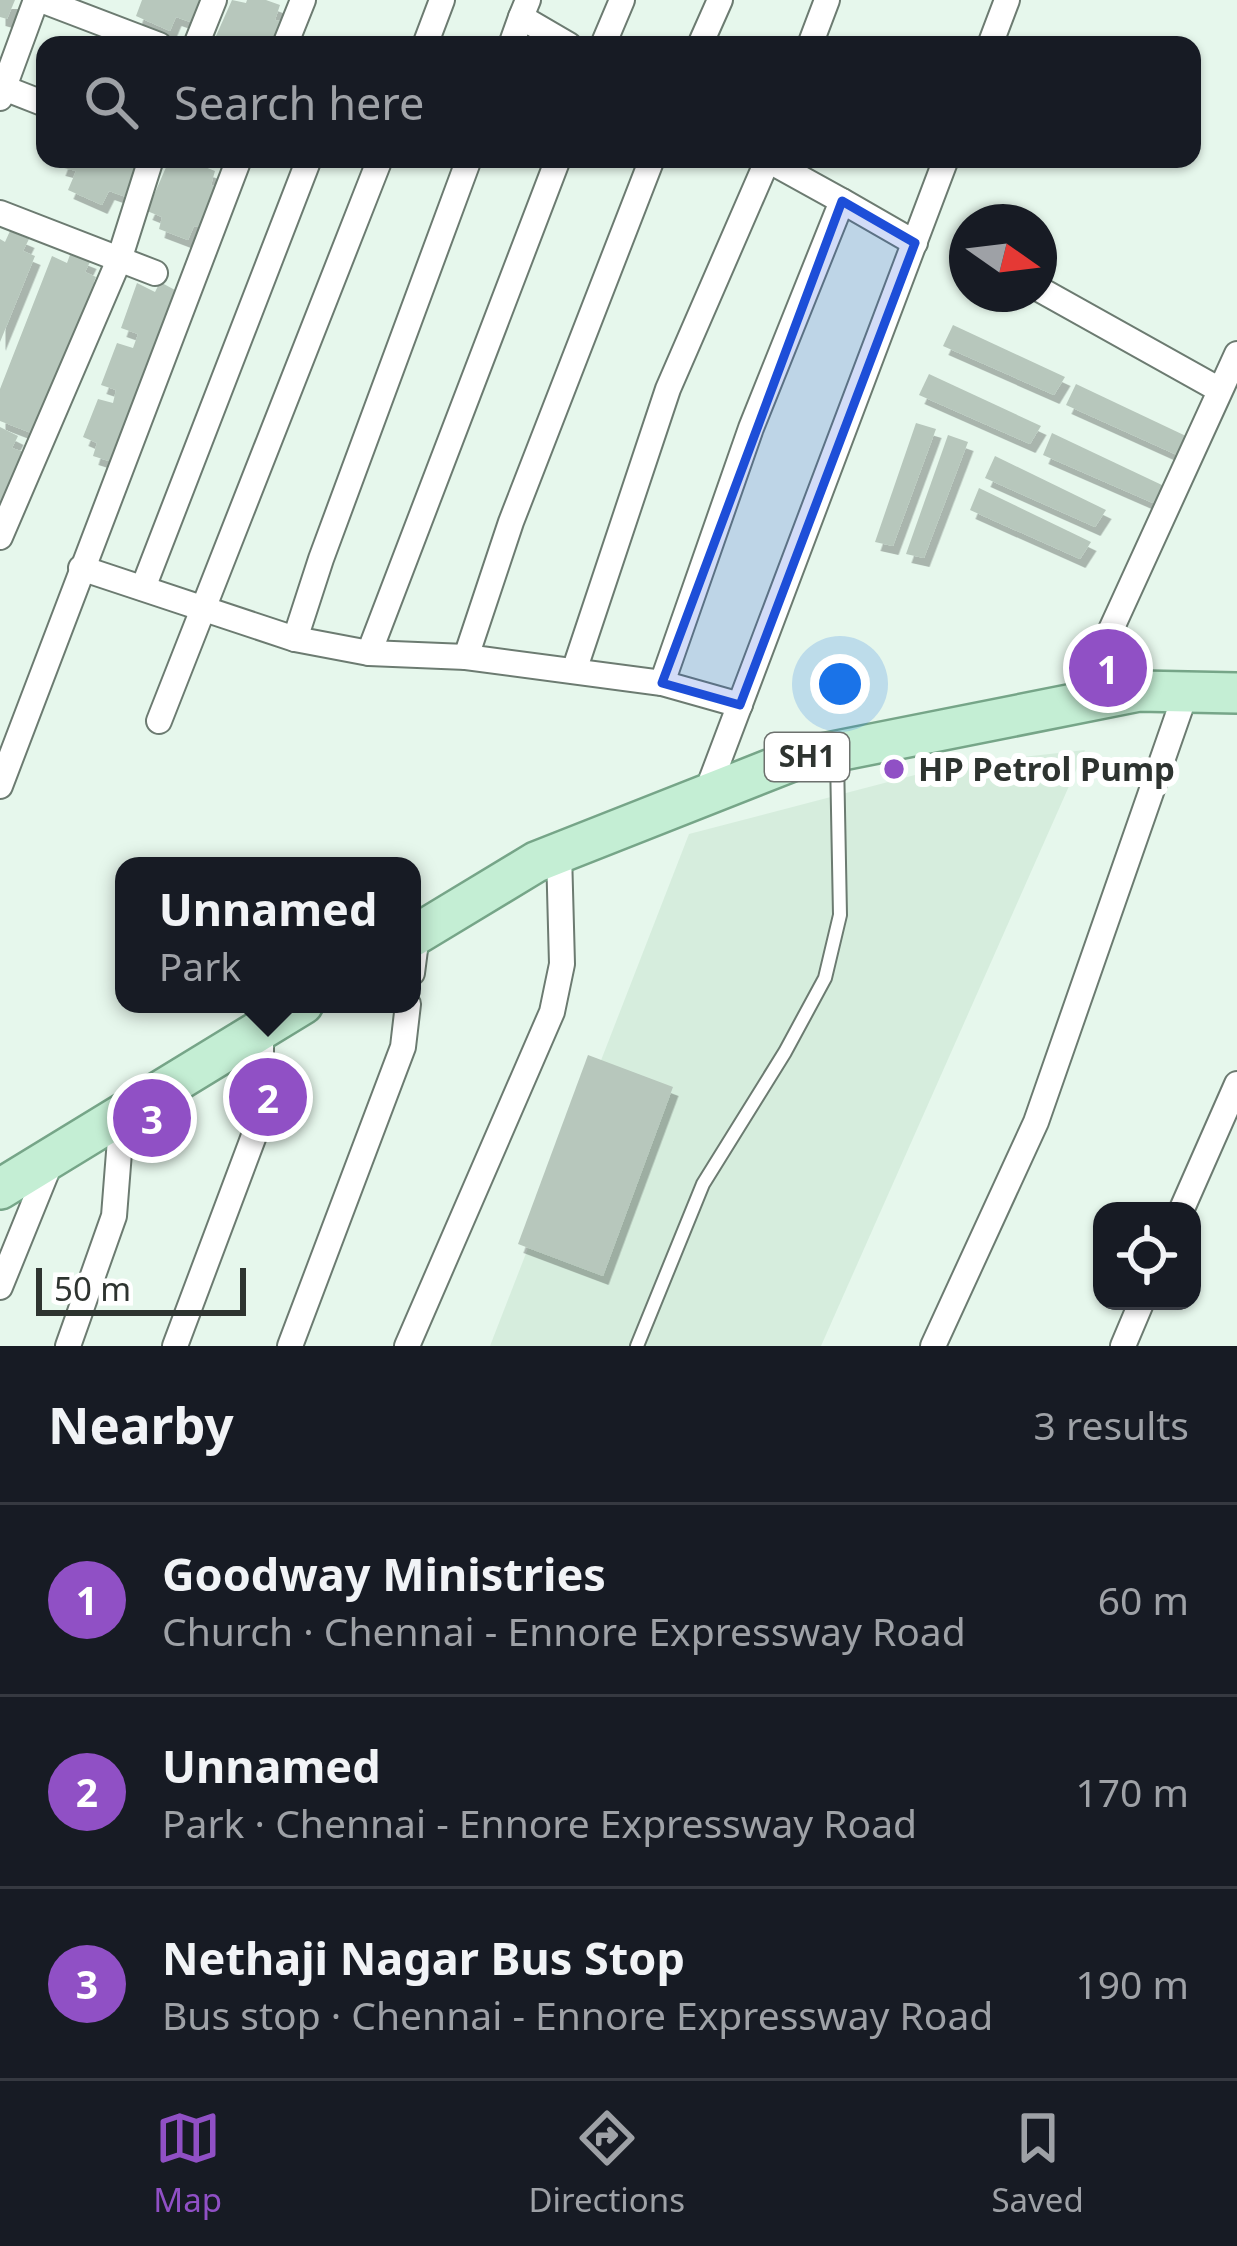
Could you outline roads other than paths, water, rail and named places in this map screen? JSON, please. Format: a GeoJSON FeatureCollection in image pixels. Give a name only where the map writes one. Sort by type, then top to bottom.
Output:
{"type":"FeatureCollection","features":[{"type":"Feature","properties":{"kind":"main road","name":"SH1"},"geometry":{"type":"LineString","coordinates":[[421,943],[536,862],[797,759],[1139,692],[1234,686]]}},
{"type":"Feature","properties":{"kind":"main road"},"geometry":{"type":"LineString","coordinates":[[0,1190],[288,1013]]}},
{"type":"Feature","properties":{"kind":"street"},"geometry":{"type":"LineString","coordinates":[[36,102],[2,93],[39,0],[134,36]]}},
{"type":"Feature","properties":{"kind":"street"},"geometry":{"type":"LineString","coordinates":[[200,36],[214,0]]}},
{"type":"Feature","properties":{"kind":"street"},"geometry":{"type":"LineString","coordinates":[[289,36],[303,0]]}},
{"type":"Feature","properties":{"kind":"street"},"geometry":{"type":"LineString","coordinates":[[428,36],[442,0]]}},
{"type":"Feature","properties":{"kind":"street"},"geometry":{"type":"LineString","coordinates":[[607,36],[622,0]]}},
{"type":"Feature","properties":{"kind":"street"},"geometry":{"type":"LineString","coordinates":[[704,36],[720,0]]}},
{"type":"Feature","properties":{"kind":"street"},"geometry":{"type":"LineString","coordinates":[[813,36],[827,0]]}},
{"type":"Feature","properties":{"kind":"street"},"geometry":{"type":"LineString","coordinates":[[993,36],[1006,0]]}},
{"type":"Feature","properties":{"kind":"street"},"geometry":{"type":"LineString","coordinates":[[525,8],[558,36]]}},
{"type":"Feature","properties":{"kind":"street"},"geometry":{"type":"LineString","coordinates":[[0,537],[118,260],[148,168]]}},
{"type":"Feature","properties":{"kind":"street"},"geometry":{"type":"LineString","coordinates":[[0,785],[236,168]]}},
{"type":"Feature","properties":{"kind":"street"},"geometry":{"type":"LineString","coordinates":[[143,589],[306,168]]}},
{"type":"Feature","properties":{"kind":"street"},"geometry":{"type":"LineString","coordinates":[[159,721],[376,168]]}},
{"type":"Feature","properties":{"kind":"street"},"geometry":{"type":"LineString","coordinates":[[295,640],[466,168]]}},
{"type":"Feature","properties":{"kind":"street"},"geometry":{"type":"LineString","coordinates":[[369,653],[555,168]]}},
{"type":"Feature","properties":{"kind":"street"},"geometry":{"type":"LineString","coordinates":[[466,657],[511,522],[649,168]]}},
{"type":"Feature","properties":{"kind":"street"},"geometry":{"type":"LineString","coordinates":[[574,671],[668,389],[764,168]]}},
{"type":"Feature","properties":{"kind":"street"},"geometry":{"type":"LineString","coordinates":[[784,168],[915,243]]}},
{"type":"Feature","properties":{"kind":"street"},"geometry":{"type":"LineString","coordinates":[[706,794],[943,168]]}},
{"type":"Feature","properties":{"kind":"street"},"geometry":{"type":"LineString","coordinates":[[662,682],[751,428],[842,201]]}},
{"type":"Feature","properties":{"kind":"street"},"geometry":{"type":"LineString","coordinates":[[0,213],[155,273]]}},
{"type":"Feature","properties":{"kind":"street"},"geometry":{"type":"LineString","coordinates":[[1057,299],[1218,389]]}},
{"type":"Feature","properties":{"kind":"street"},"geometry":{"type":"LineString","coordinates":[[1077,704],[1237,354]]}},
{"type":"Feature","properties":{"kind":"street"},"geometry":{"type":"LineString","coordinates":[[81,568],[295,640],[369,653],[466,657],[662,682],[740,705]]}},
{"type":"Feature","properties":{"kind":"street"},"geometry":{"type":"LineString","coordinates":[[933,1346],[1036,1121],[1186,692]]}},
{"type":"Feature","properties":{"kind":"street"},"geometry":{"type":"LineString","coordinates":[[407,1346],[552,1012],[562,964],[559,853]]}},
{"type":"Feature","properties":{"kind":"street"},"geometry":{"type":"LineString","coordinates":[[290,1346],[403,1046],[407,1013]]}},
{"type":"Feature","properties":{"kind":"street"},"geometry":{"type":"LineString","coordinates":[[175,1346],[261,1117],[261,1030]]}},
{"type":"Feature","properties":{"kind":"street"},"geometry":{"type":"LineString","coordinates":[[1185,1202],[1237,1084]]}},
{"type":"Feature","properties":{"kind":"street"},"geometry":{"type":"LineString","coordinates":[[68,1346],[114,1216],[122,1114]]}},
{"type":"Feature","properties":{"kind":"street"},"geometry":{"type":"LineString","coordinates":[[0,1287],[52,1157]]}},
{"type":"Feature","properties":{"kind":"street"},"geometry":{"type":"LineString","coordinates":[[1123,1346],[1138,1310]]}},
{"type":"Feature","properties":{"kind":"lane"},"geometry":{"type":"LineString","coordinates":[[637,1346],[703,1184],[825,978],[841,915],[837,751]]}},
{"type":"Feature","properties":{"kind":"place","name":"Goodway Ministries"},"geometry":{"type":"Point","coordinates":[1108,668]}},
{"type":"Feature","properties":{"kind":"place","name":"HP Petrol Pump"},"geometry":{"type":"Point","coordinates":[894,769]}},
{"type":"Feature","properties":{"kind":"place","name":"Unnamed"},"geometry":{"type":"Point","coordinates":[268,1097]}},
{"type":"Feature","properties":{"kind":"place","name":"Nethaji Nagar Bus Stop"},"geometry":{"type":"Point","coordinates":[152,1118]}}]}
